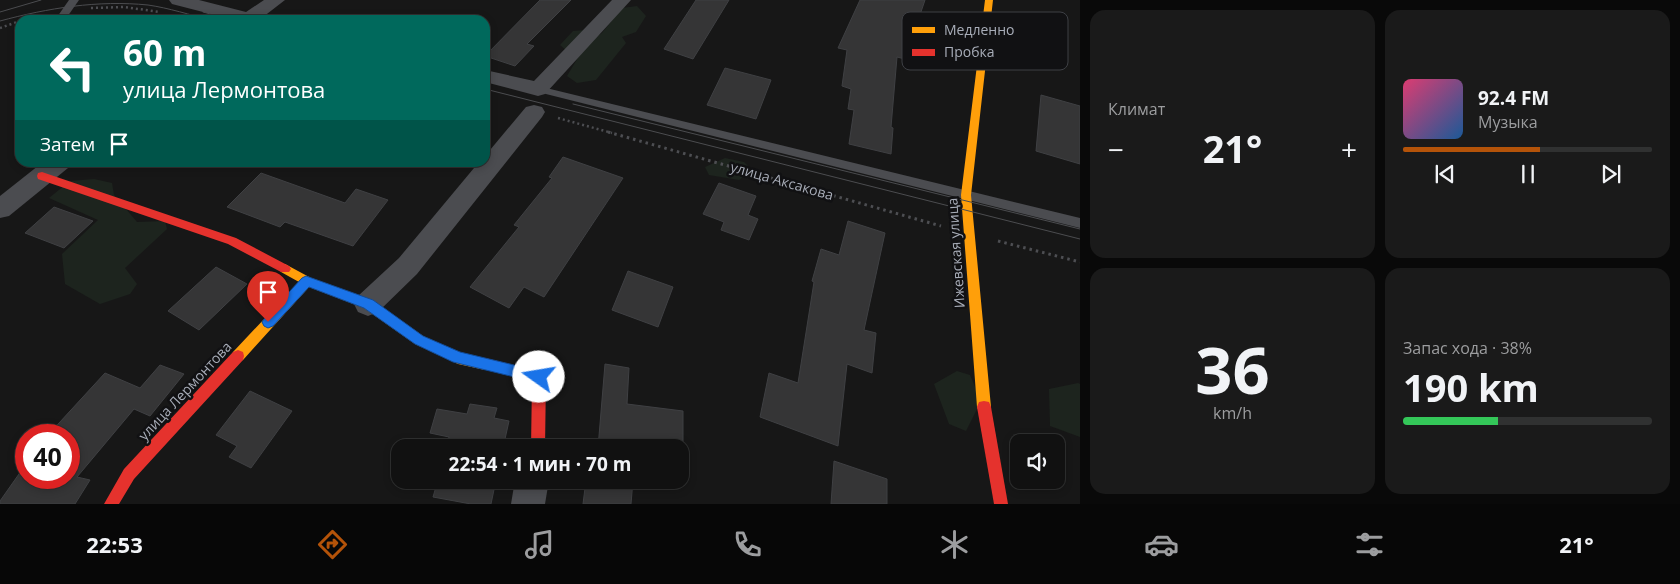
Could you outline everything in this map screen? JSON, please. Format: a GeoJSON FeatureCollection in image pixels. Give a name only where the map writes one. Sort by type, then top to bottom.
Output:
{"type":"FeatureCollection","features":[{"type":"Feature","properties":{"kind":"street"},"geometry":{"type":"LineString","coordinates":[[178,0],[235,15]]}},
{"type":"Feature","properties":{"kind":"street"},"geometry":{"type":"LineString","coordinates":[[255,15],[276,0]]}},
{"type":"Feature","properties":{"kind":"street"},"geometry":{"type":"LineString","coordinates":[[490,160],[536,100],[622,0]]}},
{"type":"Feature","properties":{"kind":"street","name":"Ижевская улица"},"geometry":{"type":"LineString","coordinates":[[981,70],[966,195],[986,425],[1001,504]]}},
{"type":"Feature","properties":{"kind":"street","name":"улица Аксакова"},"geometry":{"type":"LineString","coordinates":[[490,78],[536,100]]}},
{"type":"Feature","properties":{"kind":"street"},"geometry":{"type":"LineString","coordinates":[[368,304],[408,266],[484,167]]}},
{"type":"Feature","properties":{"kind":"street"},"geometry":{"type":"LineString","coordinates":[[0,209],[51,169],[232,242],[306,281],[368,304],[419,340],[458,358],[539,377],[538,439]]}},
{"type":"Feature","properties":{"kind":"street","name":"улица Лермонтова"},"geometry":{"type":"LineString","coordinates":[[111,504],[129,474],[306,281]]}},
{"type":"Feature","properties":{"kind":"street"},"geometry":{"type":"LineString","coordinates":[[528,504],[530,489]]}},
{"type":"Feature","properties":{"kind":"lane"},"geometry":{"type":"LineString","coordinates":[[64,15],[74,0]]}},
{"type":"Feature","properties":{"kind":"lane","name":"улица Аксакова"},"geometry":{"type":"LineString","coordinates":[[536,100],[966,195],[1080,224]]}},
{"type":"Feature","properties":{"kind":"path"},"geometry":{"type":"LineString","coordinates":[[68,11],[99,7],[124,7],[161,12]]}},
{"type":"Feature","properties":{"kind":"path"},"geometry":{"type":"LineString","coordinates":[[0,28],[15,23]]}},
{"type":"Feature","properties":{"kind":"path","name":"улица Аксакова"},"geometry":{"type":"LineString","coordinates":[[536,100],[968,234],[1080,262]]}},
{"type":"Feature","properties":{"kind":"shaded area"},"geometry":{"type":"Polygon","coordinates":[[[637,6],[646,16],[636,32],[622,37],[626,43],[596,80],[577,83],[567,76],[582,51],[567,51],[560,45],[573,31],[585,30],[593,39],[602,33],[622,8],[637,6]]]}},
{"type":"Feature","properties":{"kind":"shaded area"},"geometry":{"type":"Polygon","coordinates":[[[725,158],[744,162],[752,170],[739,180],[709,175],[705,167],[725,158]]]}},
{"type":"Feature","properties":{"kind":"shaded area"},"geometry":{"type":"Polygon","coordinates":[[[94,179],[112,183],[114,195],[137,222],[165,221],[167,229],[125,268],[137,284],[130,294],[100,304],[65,284],[62,254],[98,220],[49,198],[70,181],[94,179]]]}},
{"type":"Feature","properties":{"kind":"shaded area"},"geometry":{"type":"Polygon","coordinates":[[[957,371],[970,375],[981,401],[966,431],[949,424],[934,384],[957,371]]]}},
{"type":"Feature","properties":{"kind":"shaded area"},"geometry":{"type":"Polygon","coordinates":[[[1080,384],[1080,437],[1050,426],[1049,389],[1080,384]]]}},
{"type":"Feature","properties":{"kind":"building"},"geometry":{"type":"Polygon","coordinates":[[[540,0],[571,0],[527,44],[534,46],[515,66],[490,58],[490,51],[540,0]]]}},
{"type":"Feature","properties":{"kind":"building"},"geometry":{"type":"Polygon","coordinates":[[[696,0],[729,0],[693,59],[664,49],[696,0]]]}},
{"type":"Feature","properties":{"kind":"building"},"geometry":{"type":"Polygon","coordinates":[[[860,0],[925,0],[921,12],[902,12],[902,58],[897,57],[891,127],[893,128],[891,154],[849,144],[854,110],[848,109],[851,89],[842,86],[847,50],[838,48],[860,0]]]}},
{"type":"Feature","properties":{"kind":"building"},"geometry":{"type":"Polygon","coordinates":[[[725,68],[771,80],[756,119],[707,105],[725,68]]]}},
{"type":"Feature","properties":{"kind":"building"},"geometry":{"type":"Polygon","coordinates":[[[1041,95],[1080,106],[1080,164],[1036,151],[1041,95]]]}},
{"type":"Feature","properties":{"kind":"building"},"geometry":{"type":"Polygon","coordinates":[[[563,157],[623,178],[544,297],[524,287],[509,308],[470,287],[519,227],[514,225],[552,178],[549,177],[563,157]]]}},
{"type":"Feature","properties":{"kind":"building"},"geometry":{"type":"Polygon","coordinates":[[[261,173],[345,203],[356,189],[388,200],[353,246],[285,222],[280,227],[227,207],[261,173]]]}},
{"type":"Feature","properties":{"kind":"building"},"geometry":{"type":"Polygon","coordinates":[[[719,183],[756,196],[748,215],[758,219],[749,240],[721,230],[724,222],[703,214],[719,183]]]}},
{"type":"Feature","properties":{"kind":"building"},"geometry":{"type":"Polygon","coordinates":[[[54,207],[93,221],[64,248],[25,233],[54,207]]]}},
{"type":"Feature","properties":{"kind":"building"},"geometry":{"type":"Polygon","coordinates":[[[848,221],[885,233],[864,330],[876,333],[872,373],[847,364],[838,446],[760,417],[769,373],[798,383],[814,282],[812,281],[821,249],[839,255],[848,221]]]}},
{"type":"Feature","properties":{"kind":"building"},"geometry":{"type":"Polygon","coordinates":[[[216,267],[247,284],[199,330],[168,311],[216,267]]]}},
{"type":"Feature","properties":{"kind":"building"},"geometry":{"type":"Polygon","coordinates":[[[628,271],[673,287],[658,327],[612,310],[628,271]]]}},
{"type":"Feature","properties":{"kind":"building"},"geometry":{"type":"Polygon","coordinates":[[[605,364],[629,368],[627,404],[683,411],[683,439],[599,439],[605,364]]]}},
{"type":"Feature","properties":{"kind":"building"},"geometry":{"type":"Polygon","coordinates":[[[160,365],[184,374],[150,416],[134,409],[80,473],[80,424],[58,424],[105,373],[140,388],[160,365]]]}},
{"type":"Feature","properties":{"kind":"building"},"geometry":{"type":"Polygon","coordinates":[[[250,391],[292,411],[251,468],[229,457],[237,446],[216,435],[250,391]]]}},
{"type":"Feature","properties":{"kind":"building"},"geometry":{"type":"Polygon","coordinates":[[[470,404],[497,408],[494,418],[509,421],[505,439],[448,439],[449,437],[430,433],[437,409],[467,414],[470,404]]]}},
{"type":"Feature","properties":{"kind":"building"},"geometry":{"type":"Polygon","coordinates":[[[834,461],[887,479],[887,504],[831,504],[834,461]]]}},
{"type":"Feature","properties":{"kind":"building"},"geometry":{"type":"Polygon","coordinates":[[[80,478],[90,480],[75,504],[0,504],[0,501],[15,480],[15,489],[80,489],[80,478]]]}},
{"type":"Feature","properties":{"kind":"building"},"geometry":{"type":"Polygon","coordinates":[[[435,489],[494,489],[491,504],[471,504],[433,497],[435,489]]]}},
{"type":"Feature","properties":{"kind":"building"},"geometry":{"type":"Polygon","coordinates":[[[585,489],[632,489],[631,504],[583,504],[585,489]]]}},
{"type":"Feature","properties":{"kind":"tram line"},"geometry":{"type":"LineString","coordinates":[[0,12],[41,0]]}},
{"type":"Feature","properties":{"kind":"tram line"},"geometry":{"type":"LineString","coordinates":[[24,15],[92,4],[148,5],[192,15]]}},
{"type":"Feature","properties":{"kind":"tram line"},"geometry":{"type":"LineString","coordinates":[[203,12],[214,15]]}},
{"type":"Feature","properties":{"kind":"tram line"},"geometry":{"type":"LineString","coordinates":[[0,21],[15,17]]}},
{"type":"Feature","properties":{"kind":"tram line"},"geometry":{"type":"LineString","coordinates":[[490,90],[1080,239]]}},
{"type":"Feature","properties":{"kind":"tram line"},"geometry":{"type":"LineString","coordinates":[[573,104],[1080,229]]}},
{"type":"Feature","properties":{"kind":"traffic: slow"},"geometry":{"type":"LineString","coordinates":[[988,12],[989,0]]}},
{"type":"Feature","properties":{"kind":"traffic: slow"},"geometry":{"type":"LineString","coordinates":[[981,70],[966,195],[984,407]]}},
{"type":"Feature","properties":{"kind":"traffic: slow"},"geometry":{"type":"LineString","coordinates":[[285,269],[307,281],[368,304],[419,340],[458,358],[485,364]]}},
{"type":"Feature","properties":{"kind":"traffic: slow"},"geometry":{"type":"LineString","coordinates":[[238,356],[307,281]]}},
{"type":"Feature","properties":{"kind":"traffic: jam"},"geometry":{"type":"LineString","coordinates":[[42,176],[232,241],[285,269]]}},
{"type":"Feature","properties":{"kind":"traffic: jam"},"geometry":{"type":"LineString","coordinates":[[111,504],[129,474],[238,356]]}},
{"type":"Feature","properties":{"kind":"traffic: jam"},"geometry":{"type":"LineString","coordinates":[[485,364],[539,377],[538,439]]}},
{"type":"Feature","properties":{"kind":"traffic: jam"},"geometry":{"type":"LineString","coordinates":[[984,407],[1001,504]]}},
{"type":"Feature","properties":{"kind":"route"},"geometry":{"type":"LineString","coordinates":[[268,322],[306,281],[368,304],[419,340],[458,358],[539,377]]}}]}
